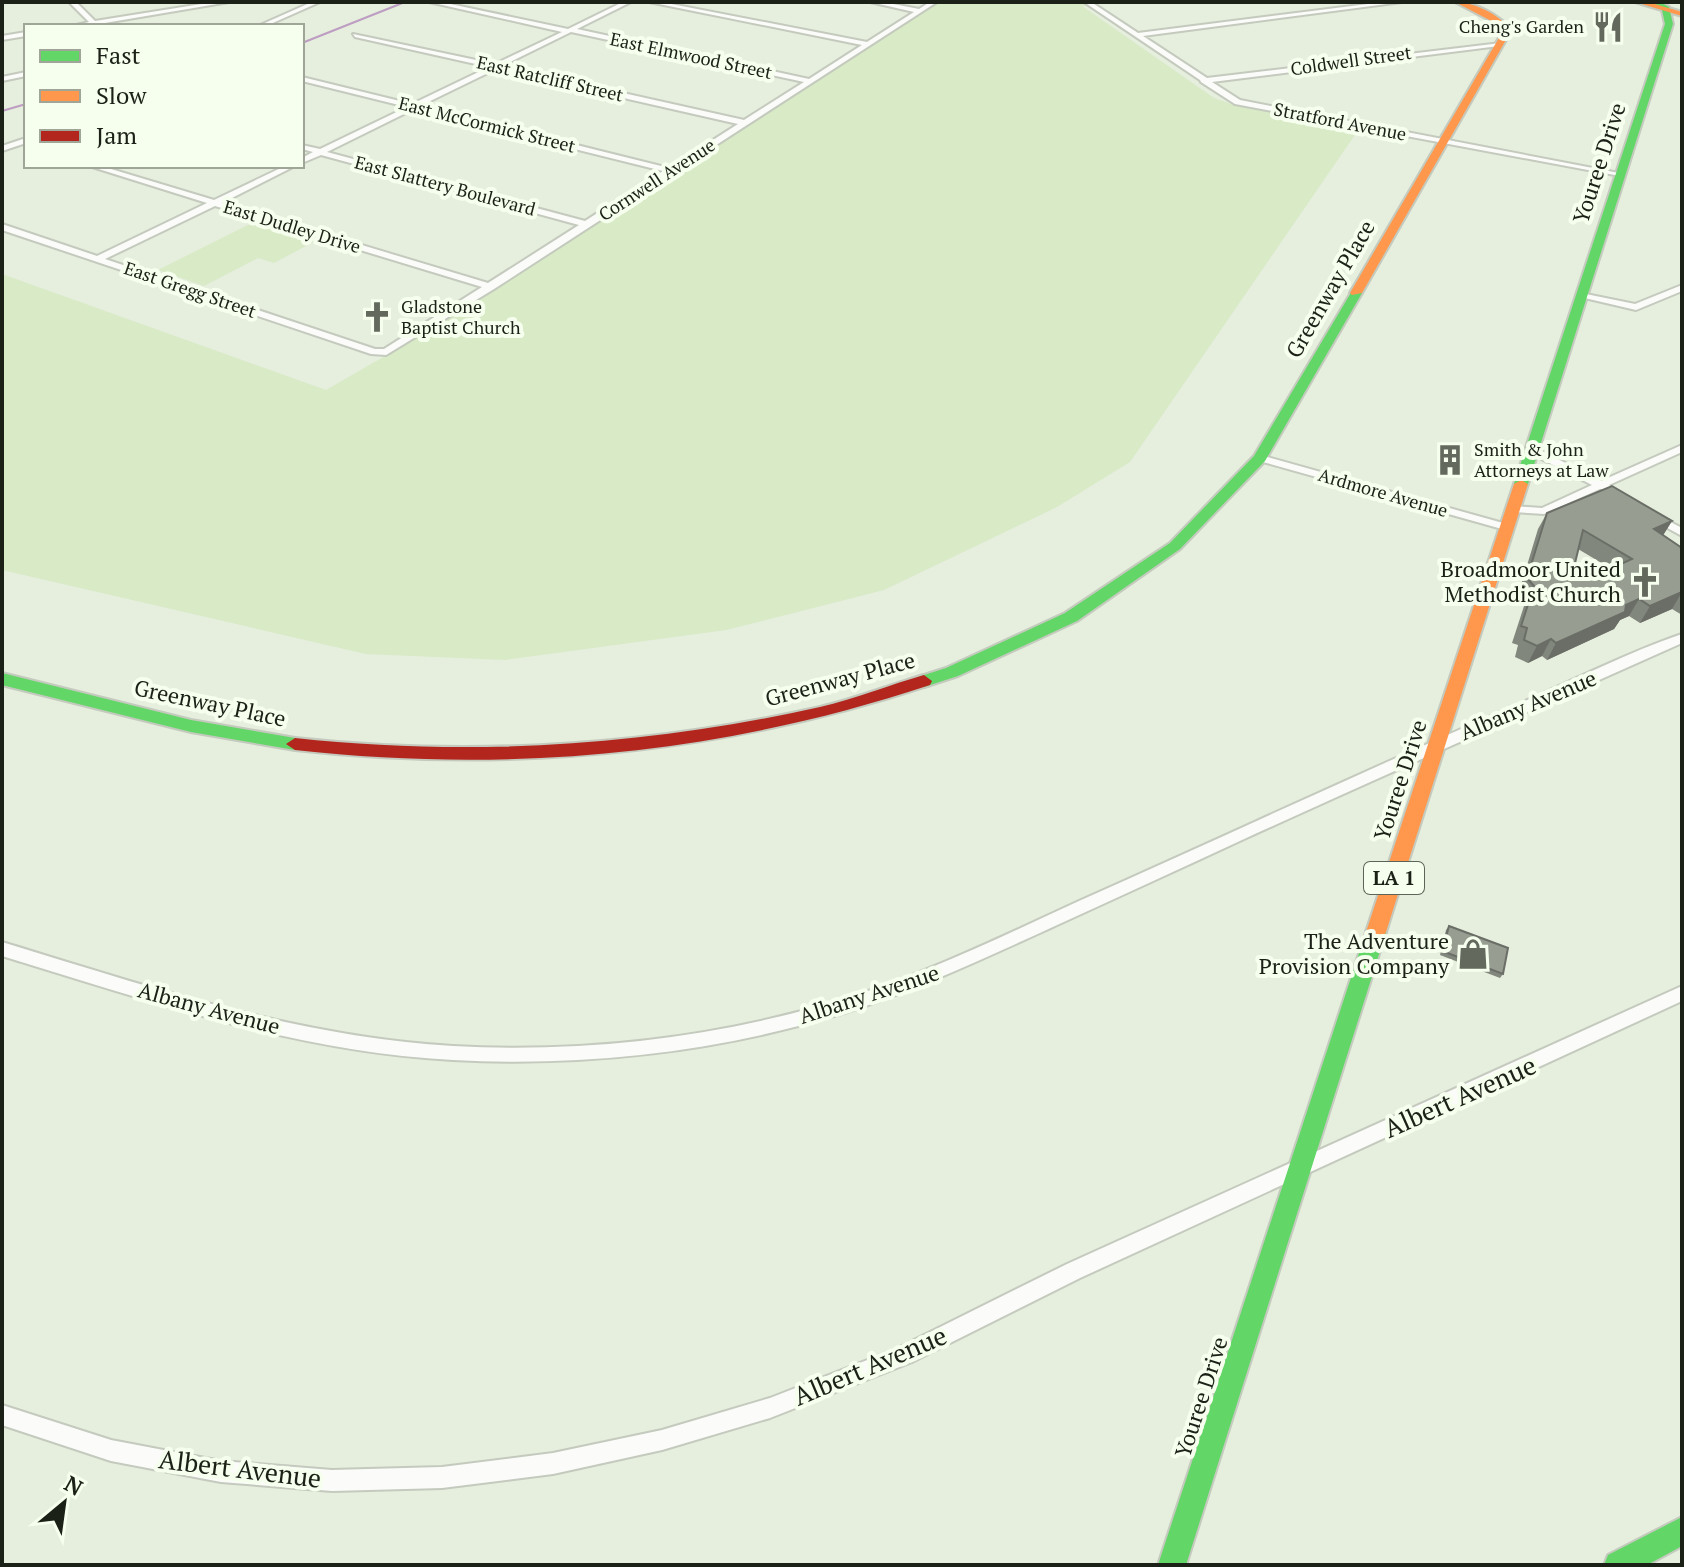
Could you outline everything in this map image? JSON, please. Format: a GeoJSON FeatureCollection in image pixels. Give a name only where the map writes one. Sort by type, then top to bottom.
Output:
{"type":"FeatureCollection","features":[{"type":"Feature","properties":{"kind":"street"},"geometry":{"type":"LineString","coordinates":[[72,2],[94,23]]}},
{"type":"Feature","properties":{"kind":"street"},"geometry":{"type":"LineString","coordinates":[[88,24],[226,2]]}},
{"type":"Feature","properties":{"kind":"street"},"geometry":{"type":"LineString","coordinates":[[266,24],[317,2]]}},
{"type":"Feature","properties":{"kind":"street","name":"East Elmwood Street"},"geometry":{"type":"LineString","coordinates":[[432,2],[811,81]]}},
{"type":"Feature","properties":{"kind":"street"},"geometry":{"type":"LineString","coordinates":[[304,160],[628,2]]}},
{"type":"Feature","properties":{"kind":"street"},"geometry":{"type":"LineString","coordinates":[[652,2],[867,44]]}},
{"type":"Feature","properties":{"kind":"street"},"geometry":{"type":"LineString","coordinates":[[873,2],[920,11]]}},
{"type":"Feature","properties":{"kind":"street","name":"Cornwell Avenue"},"geometry":{"type":"LineString","coordinates":[[377,352],[397,347],[934,2]]}},
{"type":"Feature","properties":{"kind":"street","name":"Stratford Avenue"},"geometry":{"type":"LineString","coordinates":[[1087,2],[1238,102],[1620,174]]}},
{"type":"Feature","properties":{"kind":"street"},"geometry":{"type":"LineString","coordinates":[[1136,35],[1399,2]]}},
{"type":"Feature","properties":{"kind":"street"},"geometry":{"type":"LineString","coordinates":[[1459,2],[1504,24],[1507,31],[1499,44]]}},
{"type":"Feature","properties":{"kind":"street"},"geometry":{"type":"LineString","coordinates":[[1639,2],[1671,13]]}},
{"type":"Feature","properties":{"kind":"street","name":"Youree Drive"},"geometry":{"type":"LineString","coordinates":[[1172,1565],[1671,13]]}},
{"type":"Feature","properties":{"kind":"street"},"geometry":{"type":"LineString","coordinates":[[2,38],[24,34]]}},
{"type":"Feature","properties":{"kind":"street","name":"East Ratcliff Street"},"geometry":{"type":"LineString","coordinates":[[355,35],[745,123]]}},
{"type":"Feature","properties":{"kind":"street","name":"Coldwell Street"},"geometry":{"type":"LineString","coordinates":[[1203,81],[1499,44]]}},
{"type":"Feature","properties":{"kind":"street","name":"Greenway Place"},"geometry":{"type":"LineString","coordinates":[[2,679],[233,735],[383,753],[535,753],[709,734],[885,695],[948,674],[1053,627],[1118,591],[1176,549],[1213,516],[1260,458],[1499,44]]}},
{"type":"Feature","properties":{"kind":"street"},"geometry":{"type":"LineString","coordinates":[[2,79],[24,74]]}},
{"type":"Feature","properties":{"kind":"street","name":"East McCormick Street"},"geometry":{"type":"LineString","coordinates":[[304,80],[671,171]]}},
{"type":"Feature","properties":{"kind":"street"},"geometry":{"type":"LineString","coordinates":[[2,149],[24,141]]}},
{"type":"Feature","properties":{"kind":"street","name":"East Slattery Boulevard"},"geometry":{"type":"LineString","coordinates":[[304,148],[588,225]]}},
{"type":"Feature","properties":{"kind":"street","name":"East Dudley Drive"},"geometry":{"type":"LineString","coordinates":[[100,168],[491,287]]}},
{"type":"Feature","properties":{"kind":"street"},"geometry":{"type":"LineString","coordinates":[[98,259],[287,168]]}},
{"type":"Feature","properties":{"kind":"street","name":"East Gregg Street"},"geometry":{"type":"LineString","coordinates":[[2,227],[377,352]]}},
{"type":"Feature","properties":{"kind":"street"},"geometry":{"type":"LineString","coordinates":[[1581,296],[1636,307],[1682,288]]}},
{"type":"Feature","properties":{"kind":"street","name":"Ardmore Avenue"},"geometry":{"type":"LineString","coordinates":[[1260,458],[1510,518],[1544,511],[1682,448]]}},
{"type":"Feature","properties":{"kind":"street"},"geometry":{"type":"LineString","coordinates":[[1532,450],[1614,493]]}},
{"type":"Feature","properties":{"kind":"street"},"geometry":{"type":"LineString","coordinates":[[1641,509],[1682,533]]}},
{"type":"Feature","properties":{"kind":"street","name":"Albany Avenue"},"geometry":{"type":"LineString","coordinates":[[2,949],[205,1011],[351,1043],[448,1053],[514,1054],[639,1046],[700,1037],[804,1017],[913,982],[1437,743],[1682,638]]}},
{"type":"Feature","properties":{"kind":"street","name":"Albert Avenue"},"geometry":{"type":"LineString","coordinates":[[2,1415],[118,1452],[270,1477],[432,1480],[545,1468],[643,1446],[762,1411],[879,1367],[1096,1260],[1299,1171],[1682,993]]}},
{"type":"Feature","properties":{"kind":"street"},"geometry":{"type":"LineString","coordinates":[[1618,1565],[1682,1531]]}},
{"type":"Feature","properties":{"kind":"green space"},"geometry":{"type":"Polygon","coordinates":[[[934,2],[1087,2],[1091,5],[1083,6],[1085,8],[1214,98],[1237,106],[1359,129],[1130,462],[1057,507],[884,590],[726,630],[505,660],[366,654],[2,570],[2,274],[326,390],[444,322],[934,2]]]}},
{"type":"Feature","properties":{"kind":"green space"},"geometry":{"type":"Polygon","coordinates":[[[258,220],[319,239],[274,263],[258,258],[204,286],[158,270],[258,220]]]}},
{"type":"Feature","properties":{"kind":"building","name":"Broadmoor United Methodist Church"},"geometry":{"type":"Polygon","coordinates":[[[1612,486],[1672,521],[1654,529],[1682,548],[1682,592],[1650,606],[1639,599],[1626,605],[1625,612],[1556,643],[1551,639],[1537,646],[1524,640],[1527,628],[1521,626],[1534,586],[1527,578],[1547,513],[1612,486]],[[1583,530],[1575,563],[1604,576],[1610,569],[1632,559],[1583,530]]]}},
{"type":"Feature","properties":{"kind":"building","name":"The Adventure Provision Company"},"geometry":{"type":"Polygon","coordinates":[[[1449,926],[1508,948],[1503,974],[1442,951],[1449,926]]]}},
{"type":"Feature","properties":{"kind":"waterway"},"geometry":{"type":"LineString","coordinates":[[304,42],[405,2]]}},
{"type":"Feature","properties":{"kind":"waterway"},"geometry":{"type":"LineString","coordinates":[[2,111],[24,105]]}},
{"type":"Feature","properties":{"kind":"traffic: fast"},"geometry":{"type":"LineString","coordinates":[[1521,484],[1669,24],[1666,9],[1654,2]]}},
{"type":"Feature","properties":{"kind":"traffic: fast"},"geometry":{"type":"LineString","coordinates":[[924,681],[952,672],[1071,617],[1175,546],[1260,458],[1356,293]]}},
{"type":"Feature","properties":{"kind":"traffic: fast"},"geometry":{"type":"LineString","coordinates":[[2,679],[191,726],[295,744]]}},
{"type":"Feature","properties":{"kind":"traffic: fast"},"geometry":{"type":"LineString","coordinates":[[1172,1565],[1376,932]]}},
{"type":"Feature","properties":{"kind":"traffic: fast"},"geometry":{"type":"LineString","coordinates":[[1618,1565],[1682,1531]]}},
{"type":"Feature","properties":{"kind":"traffic: slow"},"geometry":{"type":"LineString","coordinates":[[1356,293],[1507,31],[1502,23],[1459,2]]}},
{"type":"Feature","properties":{"kind":"traffic: slow"},"geometry":{"type":"LineString","coordinates":[[1639,2],[1682,14]]}},
{"type":"Feature","properties":{"kind":"traffic: slow"},"geometry":{"type":"LineString","coordinates":[[1376,932],[1521,484]]}},
{"type":"Feature","properties":{"kind":"traffic: jam"},"geometry":{"type":"LineString","coordinates":[[295,744],[426,755],[559,752],[625,746],[690,738],[820,713],[924,681]]}},
{"type":"Feature","properties":{"kind":"place","name":"Cheng's Garden"},"geometry":{"type":"Point","coordinates":[1608,27]}},
{"type":"Feature","properties":{"kind":"place","name":"Gladstone Baptist Church"},"geometry":{"type":"Point","coordinates":[377,317]}},
{"type":"Feature","properties":{"kind":"place","name":"Smith & John Attorneys at Law"},"geometry":{"type":"Point","coordinates":[1450,460]}},
{"type":"Feature","properties":{"kind":"place","name":"Broadmoor United Methodist Church"},"geometry":{"type":"Point","coordinates":[1645,582]}},
{"type":"Feature","properties":{"kind":"place","name":"The Adventure Provision Company"},"geometry":{"type":"Point","coordinates":[1473,954]}}]}
